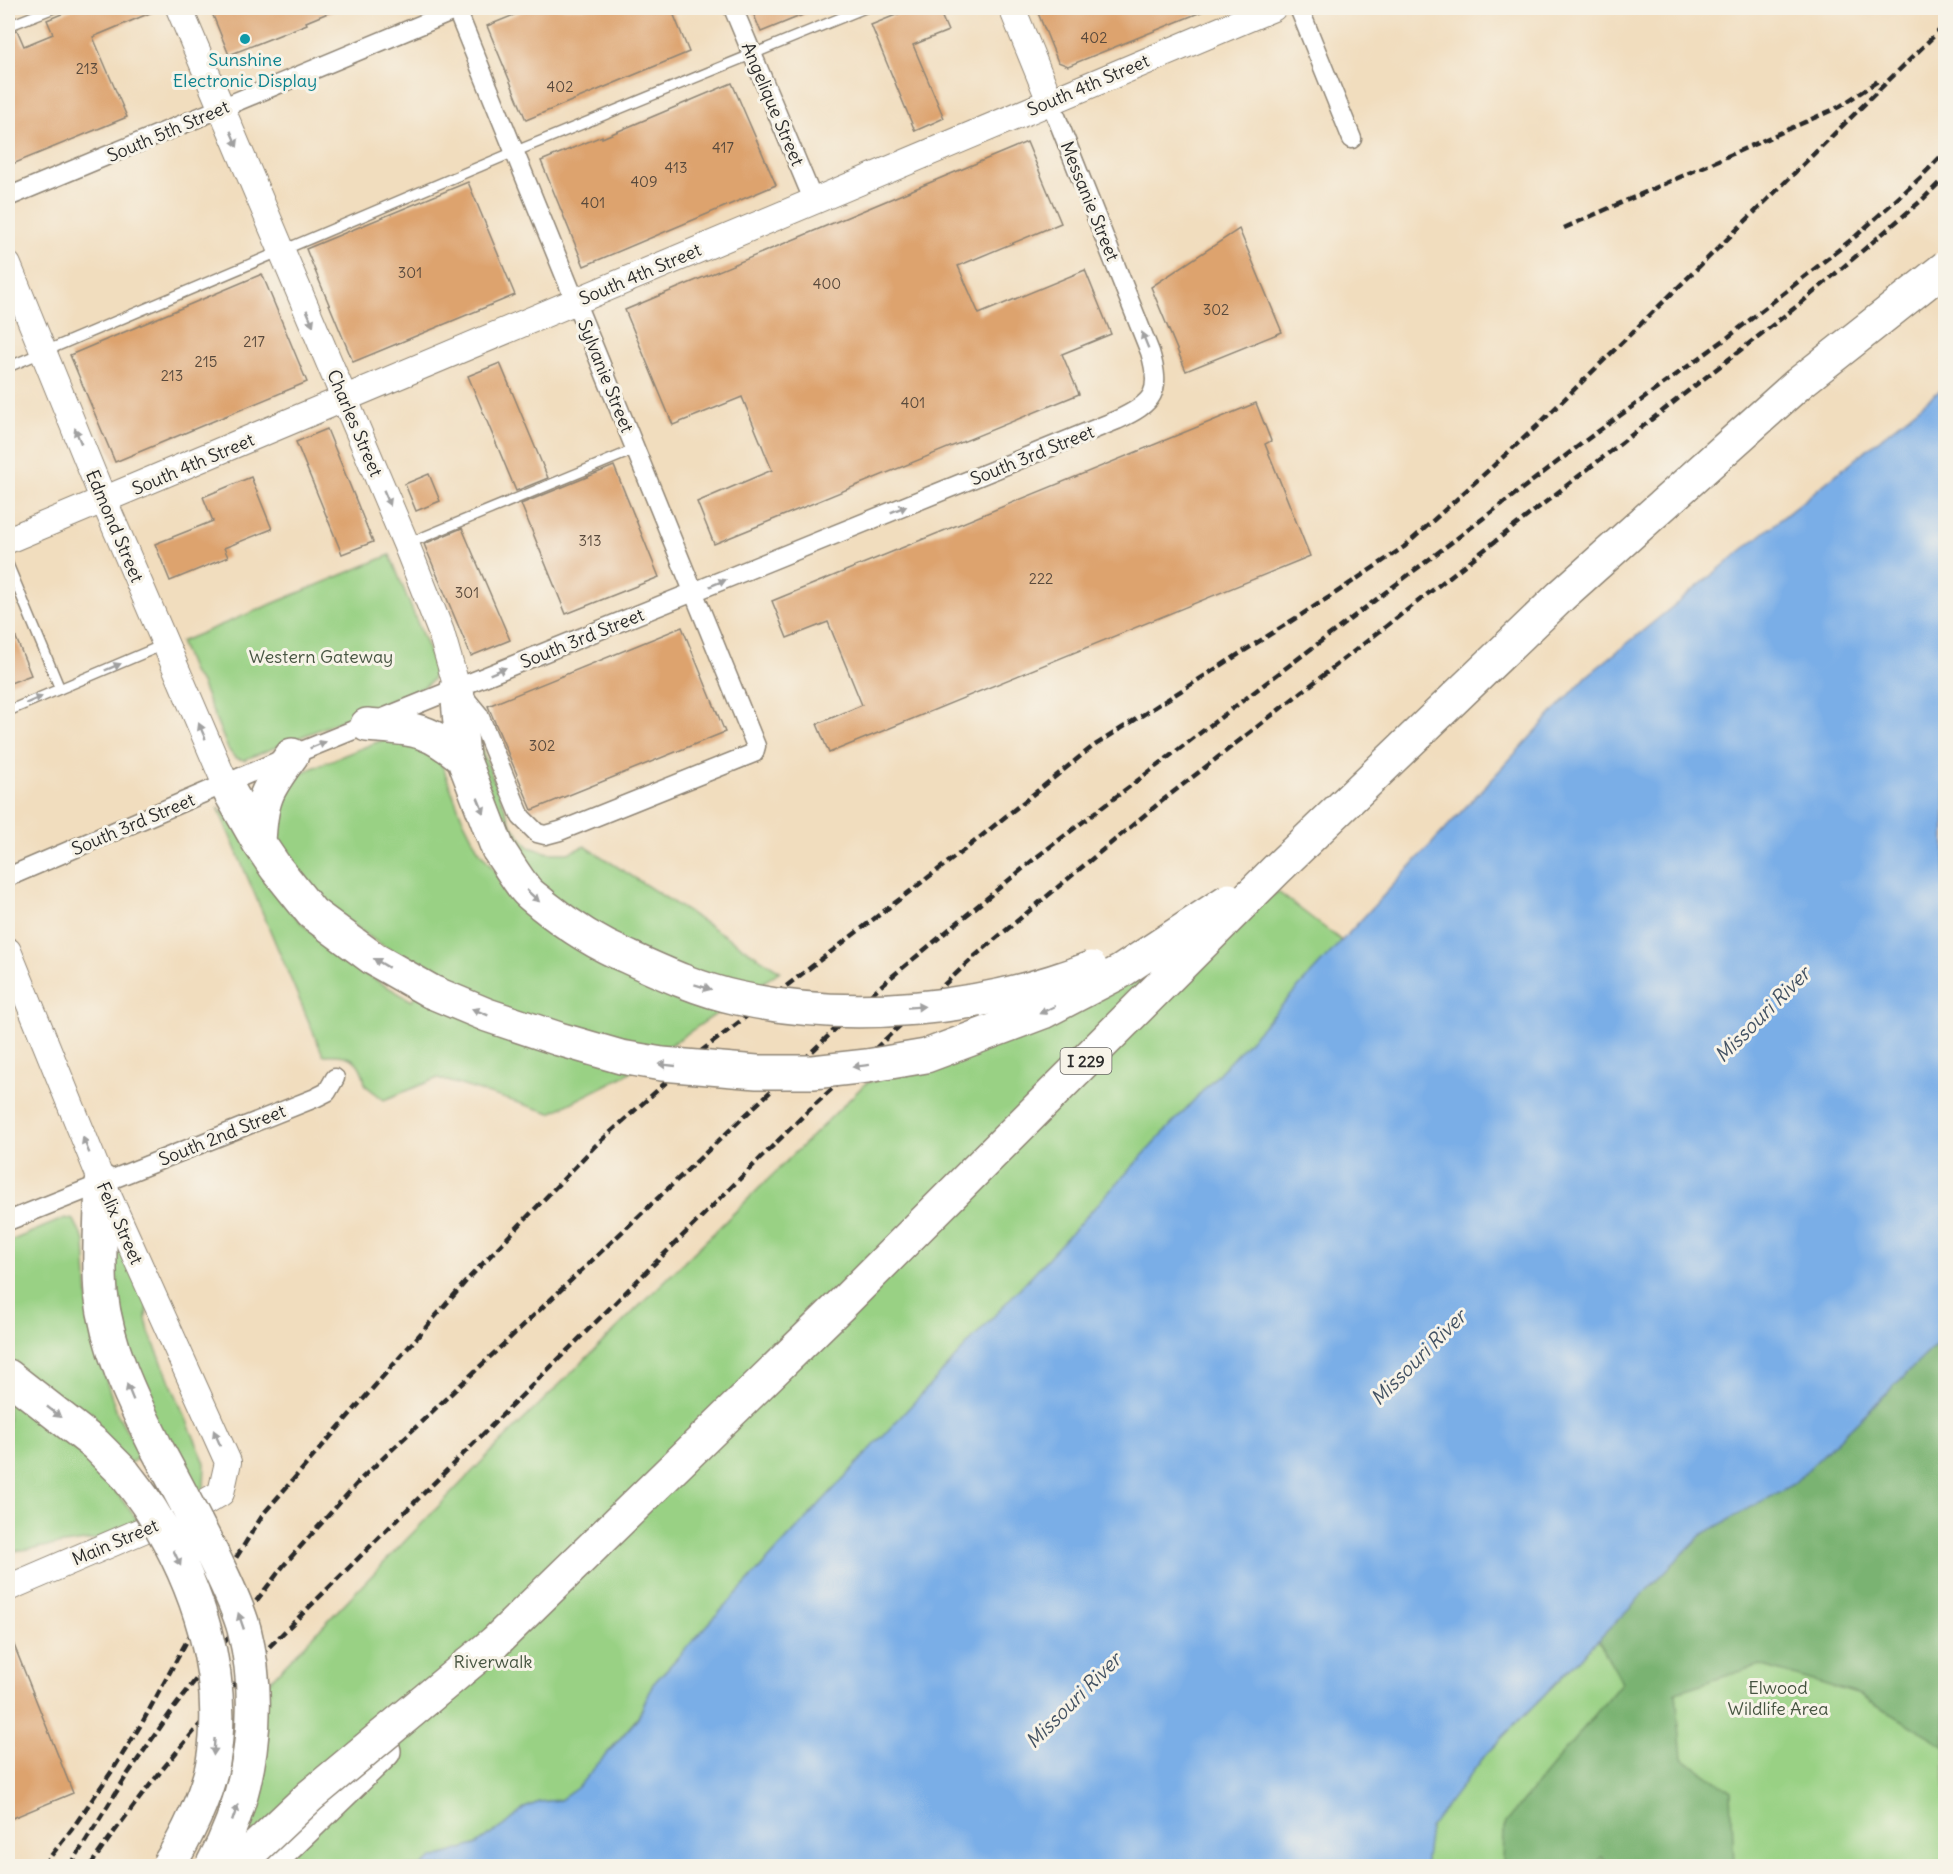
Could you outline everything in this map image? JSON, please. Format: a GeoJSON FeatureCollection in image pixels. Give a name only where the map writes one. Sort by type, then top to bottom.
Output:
{"type":"FeatureCollection","features":[{"type":"Feature","properties":{"kind":"highway","name":"I 229"},"geometry":{"type":"LineString","coordinates":[[236,1866],[310,1796],[495,1642],[1558,596],[1796,384],[1946,266]]}},
{"type":"Feature","properties":{"kind":"highway","name":"I 229"},"geometry":{"type":"LineString","coordinates":[[265,1866],[836,1310],[1276,870],[1561,596],[1798,384],[1946,266]]}},
{"type":"Feature","properties":{"kind":"highway"},"geometry":{"type":"LineString","coordinates":[[458,688],[463,758],[498,849],[527,891],[564,922],[603,946],[648,967],[738,998],[833,1009],[878,1009],[939,1006],[993,998],[1062,979],[1121,955],[1213,912],[1306,842]]}},
{"type":"Feature","properties":{"kind":"highway"},"geometry":{"type":"LineString","coordinates":[[367,725],[417,729],[443,742],[463,758]]}},
{"type":"Feature","properties":{"kind":"highway"},"geometry":{"type":"LineString","coordinates":[[259,843],[260,813],[270,784],[292,755]]}},
{"type":"Feature","properties":{"kind":"highway"},"geometry":{"type":"LineString","coordinates":[[226,785],[259,843],[312,913],[374,959],[432,992],[487,1015],[621,1057],[662,1064],[757,1072],[813,1072],[926,1056],[1044,1012],[1120,972],[1186,926],[1276,870]]}},
{"type":"Feature","properties":{"kind":"highway"},"geometry":{"type":"LineString","coordinates":[[102,1182],[101,1292],[108,1331],[130,1395],[229,1589],[243,1628],[250,1662],[254,1696],[253,1731],[246,1773],[237,1808],[222,1849],[212,1866]]}},
{"type":"Feature","properties":{"kind":"highway"},"geometry":{"type":"LineString","coordinates":[[8,1376],[95,1444],[124,1473],[150,1509],[176,1555],[200,1611],[212,1661],[217,1711],[213,1763],[195,1816],[168,1866]]}},
{"type":"Feature","properties":{"kind":"main road","name":"Charles Street"},"geometry":{"type":"LineString","coordinates":[[179,8],[406,544],[441,632],[458,688]]}},
{"type":"Feature","properties":{"kind":"main road","name":"Messanie Street"},"geometry":{"type":"LineString","coordinates":[[1012,8],[1050,101]]}},
{"type":"Feature","properties":{"kind":"main road","name":"South 4th Street"},"geometry":{"type":"LineString","coordinates":[[8,540],[1273,8]]}},
{"type":"Feature","properties":{"kind":"main road","name":"Edmond Street"},"geometry":{"type":"LineString","coordinates":[[8,265],[104,501],[226,785]]}},
{"type":"Feature","properties":{"kind":"main road","name":"Felix Street"},"geometry":{"type":"LineString","coordinates":[[8,951],[102,1182],[228,1462],[221,1493]]}},
{"type":"Feature","properties":{"kind":"main road","name":"Main Street"},"geometry":{"type":"LineString","coordinates":[[8,1588],[197,1507],[221,1493]]}},
{"type":"Feature","properties":{"kind":"street","name":"South 5th Street"},"geometry":{"type":"LineString","coordinates":[[8,197],[458,8]]}},
{"type":"Feature","properties":{"kind":"street","name":"Sylvanie Street"},"geometry":{"type":"LineString","coordinates":[[458,8],[514,152],[756,746],[754,753],[560,831],[545,835],[537,833]]}},
{"type":"Feature","properties":{"kind":"street","name":"Angelique Street"},"geometry":{"type":"LineString","coordinates":[[733,8],[814,201]]}},
{"type":"Feature","properties":{"kind":"street"},"geometry":{"type":"LineString","coordinates":[[1299,8],[1352,139]]}},
{"type":"Feature","properties":{"kind":"street","name":"Messanie Street"},"geometry":{"type":"LineString","coordinates":[[1050,101],[1150,352],[1156,379],[1152,396]]}},
{"type":"Feature","properties":{"kind":"street","name":"South 3rd Street"},"geometry":{"type":"LineString","coordinates":[[8,877],[292,755],[1123,417],[1146,404],[1152,396]]}},
{"type":"Feature","properties":{"kind":"street","name":"Charles Street"},"geometry":{"type":"LineString","coordinates":[[458,688],[479,715],[521,816],[537,833]]}},
{"type":"Feature","properties":{"kind":"street","name":"South 2nd Street"},"geometry":{"type":"LineString","coordinates":[[8,1221],[315,1098],[327,1092],[335,1078]]}},
{"type":"Feature","properties":{"kind":"lane"},"geometry":{"type":"LineString","coordinates":[[8,26],[54,8]]}},
{"type":"Feature","properties":{"kind":"lane"},"geometry":{"type":"LineString","coordinates":[[8,367],[514,152],[865,8]]}},
{"type":"Feature","properties":{"kind":"lane"},"geometry":{"type":"LineString","coordinates":[[406,544],[636,449]]}},
{"type":"Feature","properties":{"kind":"lane"},"geometry":{"type":"LineString","coordinates":[[8,564],[60,689]]}},
{"type":"Feature","properties":{"kind":"lane"},"geometry":{"type":"LineString","coordinates":[[8,711],[165,644]]}},
{"type":"Feature","properties":{"kind":"green space","name":"Western Gateway"},"geometry":{"type":"Polygon","coordinates":[[[390,555],[436,669],[432,680],[424,687],[244,760],[235,758],[228,749],[201,683],[193,674],[180,642],[390,555]]]}},
{"type":"Feature","properties":{"kind":"green space"},"geometry":{"type":"Polygon","coordinates":[[[468,715],[512,826],[529,847],[549,853],[568,853],[585,846],[780,971],[624,1076],[551,1113],[438,1078],[384,1100],[365,1085],[361,1069],[352,1059],[340,1055],[323,1055],[218,808],[228,817],[292,913],[318,939],[358,970],[412,1001],[427,972],[375,941],[326,904],[281,859],[270,818],[295,775],[395,737],[430,752],[442,765],[461,815],[478,849],[502,880],[499,831],[468,715]]]}},
{"type":"Feature","properties":{"kind":"green space","name":"Riverwalk"},"geometry":{"type":"Polygon","coordinates":[[[1278,892],[1342,941],[653,1684],[638,1717],[578,1788],[560,1800],[539,1802],[525,1808],[475,1845],[433,1858],[421,1866],[215,1866],[260,1691],[495,1448],[866,1083],[935,1063],[1278,892]]]}},
{"type":"Feature","properties":{"kind":"green space"},"geometry":{"type":"Polygon","coordinates":[[[107,1204],[148,1301],[146,1318],[149,1332],[205,1463],[204,1488],[193,1498],[145,1405],[115,1308],[107,1204]]]}},
{"type":"Feature","properties":{"kind":"green space"},"geometry":{"type":"Polygon","coordinates":[[[65,1218],[74,1220],[85,1242],[88,1301],[95,1347],[117,1413],[141,1456],[127,1465],[8,1365],[8,1242],[65,1218]]]}},
{"type":"Feature","properties":{"kind":"green space","name":"Elwood Wildlife Area"},"geometry":{"type":"Polygon","coordinates":[[[1945,1336],[1945,1866],[1425,1866],[1429,1828],[1486,1754],[1701,1535],[1793,1484],[1945,1336]]]}},
{"type":"Feature","properties":{"kind":"green space","name":"Elwood Wildlife Area"},"geometry":{"type":"Polygon","coordinates":[[[1945,1336],[1945,1746],[1860,1695],[1760,1665],[1676,1692],[1682,1758],[1731,1791],[1734,1866],[1610,1866],[1602,1857],[1592,1866],[1503,1866],[1504,1824],[1622,1682],[1598,1640],[1701,1535],[1793,1484],[1945,1336]]]}},
{"type":"Feature","properties":{"kind":"green space"},"geometry":{"type":"Polygon","coordinates":[[[8,1399],[95,1464],[139,1522],[99,1539],[8,1552],[8,1399]]]}},
{"type":"Feature","properties":{"kind":"water","name":"Missouri River"},"geometry":{"type":"Polygon","coordinates":[[[1945,386],[1945,1336],[1793,1484],[1701,1535],[1486,1754],[1430,1828],[1425,1866],[421,1866],[433,1858],[475,1845],[525,1808],[539,1802],[560,1800],[577,1788],[638,1718],[653,1684],[1587,676],[1945,386]]]}},
{"type":"Feature","properties":{"kind":"building"},"geometry":{"type":"Polygon","coordinates":[[[76,8],[162,8],[93,37],[127,117],[8,166],[8,33],[17,30],[24,46],[53,34],[47,20],[76,8]]]}},
{"type":"Feature","properties":{"kind":"building","name":"Sunshine Electronic Display"},"geometry":{"type":"Polygon","coordinates":[[[210,8],[340,8],[306,22],[307,24],[229,55],[210,8]]]}},
{"type":"Feature","properties":{"kind":"building"},"geometry":{"type":"Polygon","coordinates":[[[531,8],[671,8],[689,52],[526,120],[487,26],[531,8]]]}},
{"type":"Feature","properties":{"kind":"building"},"geometry":{"type":"Polygon","coordinates":[[[751,8],[820,8],[761,32],[751,8]]]}},
{"type":"Feature","properties":{"kind":"building"},"geometry":{"type":"Polygon","coordinates":[[[913,8],[938,8],[948,31],[913,45],[944,118],[915,131],[871,25],[913,8]]]}},
{"type":"Feature","properties":{"kind":"building"},"geometry":{"type":"Polygon","coordinates":[[[1036,8],[1211,8],[1068,66],[1058,62],[1036,8]]]}},
{"type":"Feature","properties":{"kind":"building"},"geometry":{"type":"Polygon","coordinates":[[[732,83],[776,185],[584,266],[541,161],[732,83]]]}},
{"type":"Feature","properties":{"kind":"building"},"geometry":{"type":"Polygon","coordinates":[[[1027,142],[1061,223],[958,266],[979,314],[1085,270],[1111,334],[1062,354],[1079,394],[714,544],[697,502],[772,470],[742,397],[673,425],[625,310],[1027,142]]]}},
{"type":"Feature","properties":{"kind":"building"},"geometry":{"type":"Polygon","coordinates":[[[468,182],[515,295],[353,362],[306,249],[468,182]]]}},
{"type":"Feature","properties":{"kind":"building"},"geometry":{"type":"Polygon","coordinates":[[[1239,229],[1282,332],[1186,371],[1151,287],[1239,229]]]}},
{"type":"Feature","properties":{"kind":"building"},"geometry":{"type":"Polygon","coordinates":[[[262,274],[307,382],[115,462],[70,355],[262,274]]]}},
{"type":"Feature","properties":{"kind":"building"},"geometry":{"type":"Polygon","coordinates":[[[500,363],[548,478],[516,491],[468,376],[500,363]]]}},
{"type":"Feature","properties":{"kind":"building"},"geometry":{"type":"Polygon","coordinates":[[[1256,403],[1271,441],[1265,444],[1310,556],[829,753],[817,724],[862,705],[828,622],[787,638],[772,601],[1256,403]]]}},
{"type":"Feature","properties":{"kind":"building"},"geometry":{"type":"Polygon","coordinates":[[[327,429],[373,542],[342,554],[296,442],[327,429]]]}},
{"type":"Feature","properties":{"kind":"building"},"geometry":{"type":"Polygon","coordinates":[[[614,466],[659,577],[566,614],[521,504],[614,466]]]}},
{"type":"Feature","properties":{"kind":"building"},"geometry":{"type":"Polygon","coordinates":[[[429,474],[440,501],[416,511],[405,484],[429,474]]]}},
{"type":"Feature","properties":{"kind":"building"},"geometry":{"type":"Polygon","coordinates":[[[251,477],[272,529],[224,548],[228,557],[170,581],[155,544],[213,521],[203,497],[251,477]]]}},
{"type":"Feature","properties":{"kind":"building"},"geometry":{"type":"Polygon","coordinates":[[[462,528],[510,640],[471,656],[424,544],[462,528]]]}},
{"type":"Feature","properties":{"kind":"building"},"geometry":{"type":"Polygon","coordinates":[[[8,618],[31,675],[8,684],[8,618]]]}},
{"type":"Feature","properties":{"kind":"building"},"geometry":{"type":"Polygon","coordinates":[[[682,627],[725,732],[532,810],[488,706],[682,627]]]}},
{"type":"Feature","properties":{"kind":"building"},"geometry":{"type":"Polygon","coordinates":[[[8,1630],[73,1793],[8,1820],[8,1630]]]}},
{"type":"Feature","properties":{"kind":"railway"},"geometry":{"type":"LineString","coordinates":[[43,1866],[114,1768],[142,1723],[206,1606],[264,1513],[468,1279],[595,1146],[700,1052],[964,850],[1092,747],[1404,547],[1536,427],[1946,24]]}},
{"type":"Feature","properties":{"kind":"railway"},"geometry":{"type":"LineString","coordinates":[[1564,228],[1839,107],[1878,81]]}},
{"type":"Feature","properties":{"kind":"railway"},"geometry":{"type":"LineString","coordinates":[[70,1866],[127,1775],[173,1709],[284,1565],[362,1478],[877,989],[1038,856],[1589,438],[1727,338],[1856,236],[1919,179],[1946,151]]}},
{"type":"Feature","properties":{"kind":"railway"},"geometry":{"type":"LineString","coordinates":[[90,1866],[172,1758],[261,1655],[807,1112],[975,956],[1158,804],[1801,303],[1922,200],[1946,176]]}},
{"type":"Feature","properties":{"kind":"place","name":"Sunshine Electronic Display"},"geometry":{"type":"Point","coordinates":[245,39]}}]}
